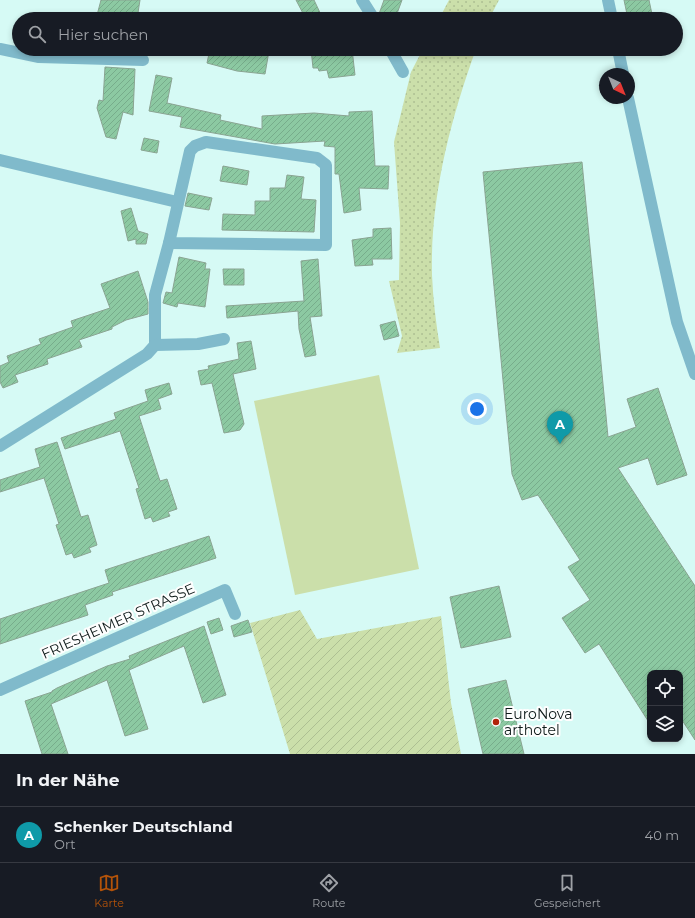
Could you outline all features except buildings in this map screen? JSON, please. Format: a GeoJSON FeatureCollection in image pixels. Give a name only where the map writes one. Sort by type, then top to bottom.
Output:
{"type":"FeatureCollection","features":[{"type":"Feature","properties":{"kind":"street"},"geometry":{"type":"LineString","coordinates":[[362,0],[370,12]]}},
{"type":"Feature","properties":{"kind":"street"},"geometry":{"type":"LineString","coordinates":[[608,0],[611,12]]}},
{"type":"Feature","properties":{"kind":"street"},"geometry":{"type":"LineString","coordinates":[[0,49],[12,51]]}},
{"type":"Feature","properties":{"kind":"street"},"geometry":{"type":"LineString","coordinates":[[34,56],[143,60]]}},
{"type":"Feature","properties":{"kind":"street"},"geometry":{"type":"LineString","coordinates":[[394,56],[403,72]]}},
{"type":"Feature","properties":{"kind":"street"},"geometry":{"type":"LineString","coordinates":[[619,56],[622,68]]}},
{"type":"Feature","properties":{"kind":"street"},"geometry":{"type":"LineString","coordinates":[[629,104],[677,322],[695,374]]}},
{"type":"Feature","properties":{"kind":"street"},"geometry":{"type":"LineString","coordinates":[[0,446],[147,354],[155,345],[155,295],[169,243],[177,202],[190,151],[195,146],[206,142],[316,158],[326,165],[326,245],[169,243]]}},
{"type":"Feature","properties":{"kind":"street"},"geometry":{"type":"LineString","coordinates":[[0,160],[177,202]]}},
{"type":"Feature","properties":{"kind":"street"},"geometry":{"type":"LineString","coordinates":[[155,345],[198,344],[224,338]]}},
{"type":"Feature","properties":{"kind":"street","name":"FRIESHEIMER STRASSE"},"geometry":{"type":"LineString","coordinates":[[0,690],[225,590],[235,614]]}},
{"type":"Feature","properties":{"kind":"green space"},"geometry":{"type":"Polygon","coordinates":[[[449,0],[499,0],[493,12],[443,12],[449,0]]]}},
{"type":"Feature","properties":{"kind":"green space"},"geometry":{"type":"Polygon","coordinates":[[[419,56],[474,56],[450,132],[438,189],[434,217],[432,275],[440,348],[397,353],[402,336],[389,281],[399,280],[400,223],[394,142],[411,72],[419,56]]]}},
{"type":"Feature","properties":{"kind":"green space"},"geometry":{"type":"Polygon","coordinates":[[[379,375],[419,569],[295,595],[254,401],[379,375]]]}},
{"type":"Feature","properties":{"kind":"green space"},"geometry":{"type":"Polygon","coordinates":[[[300,610],[317,639],[441,616],[451,703],[461,754],[290,754],[250,623],[300,610]]]}},
{"type":"Feature","properties":{"kind":"place","name":"Schenker Deutschland"},"geometry":{"type":"Point","coordinates":[560,444]}},
{"type":"Feature","properties":{"kind":"place","name":"EuroNova arthotel"},"geometry":{"type":"Point","coordinates":[496,722]}}]}
